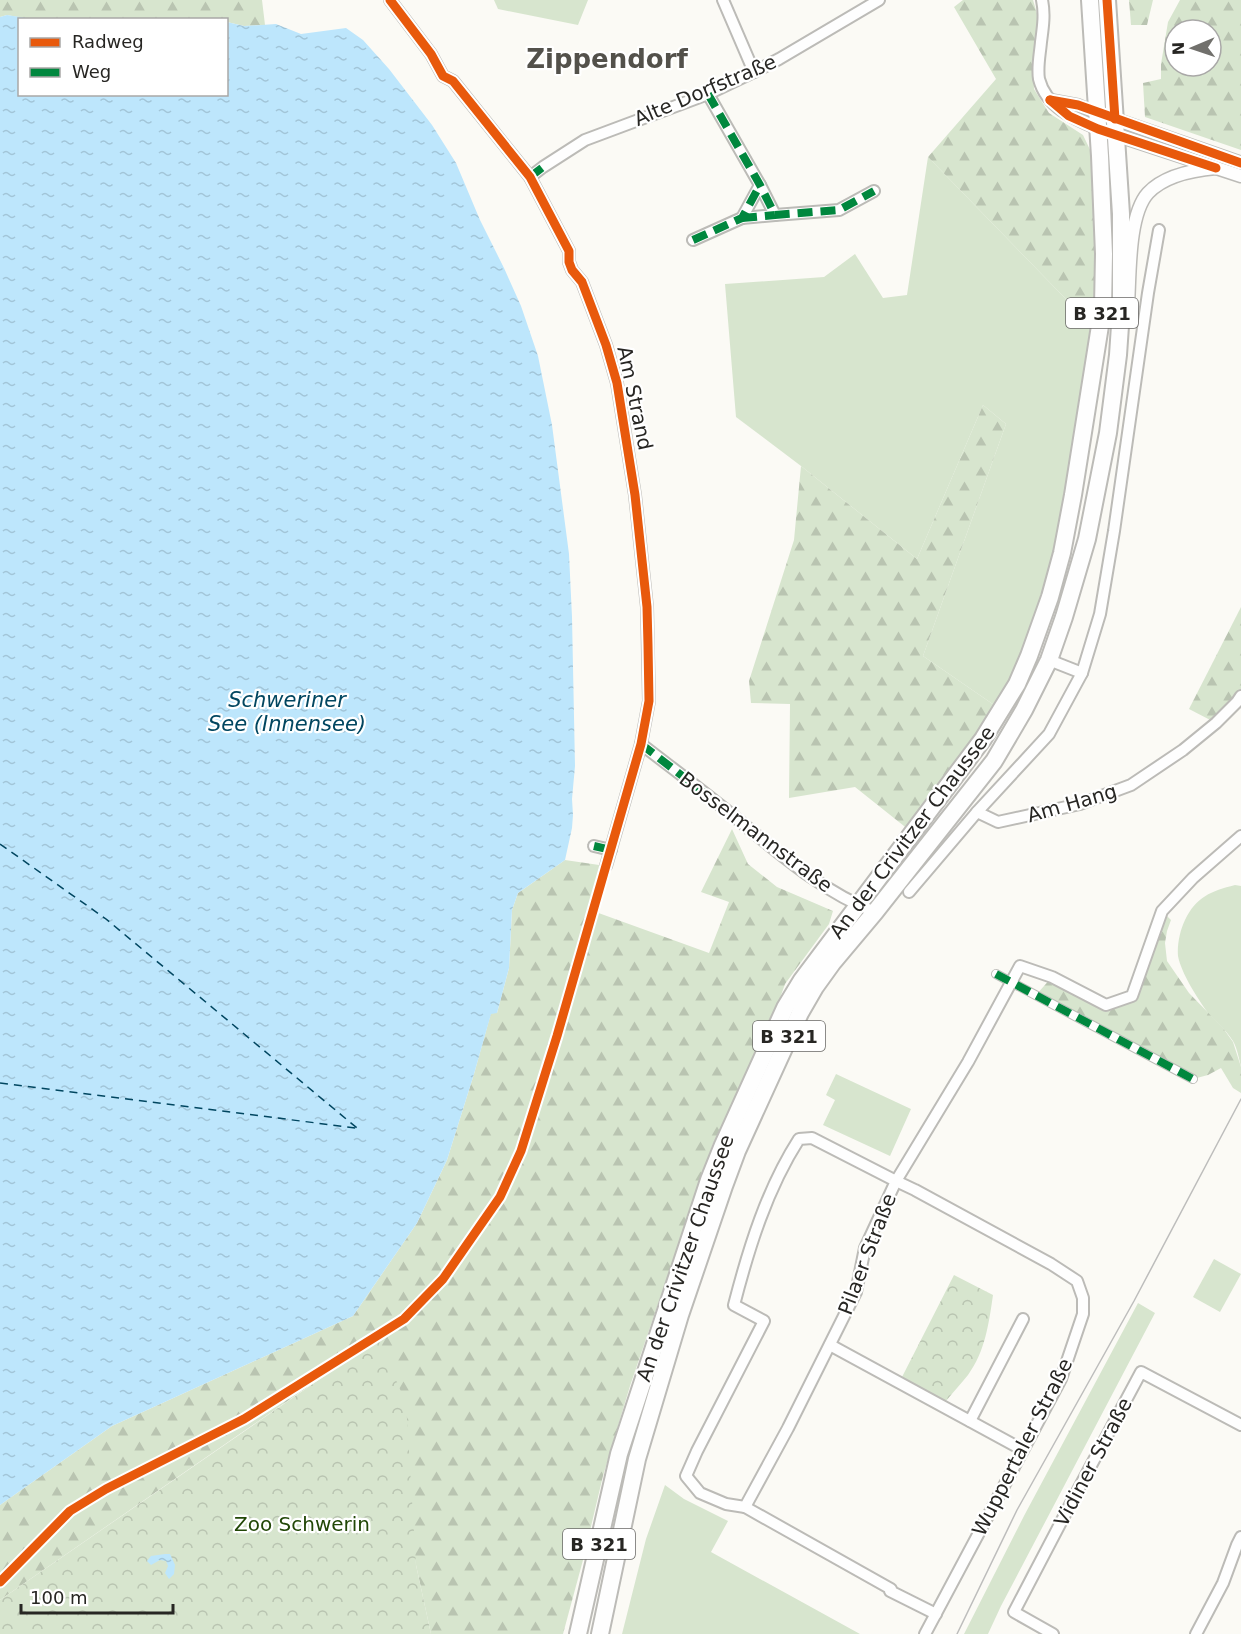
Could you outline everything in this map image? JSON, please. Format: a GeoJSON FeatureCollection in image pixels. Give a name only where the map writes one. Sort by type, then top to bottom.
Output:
{"type":"FeatureCollection","features":[{"type":"Feature","properties":{"kind":"main road","name":"An der Crivitzer Chaussee"},"geometry":{"type":"LineString","coordinates":[[578,1634],[619,1454],[709,1180],[727,1134],[785,1008],[802,980],[963,768],[1001,711],[1029,656],[1050,597],[1074,495],[1102,316],[1104,254],[1090,0]]}},
{"type":"Feature","properties":{"kind":"main road","name":"An der Crivitzer Chaussee"},"geometry":{"type":"LineString","coordinates":[[600,1634],[637,1459],[680,1315],[737,1151],[800,1013],[821,979],[993,761],[1024,710],[1049,660],[1064,617],[1087,539],[1108,433],[1122,301],[1121,214],[1107,0]]}},
{"type":"Feature","properties":{"kind":"street","name":"Am Strand"},"geometry":{"type":"LineString","coordinates":[[390,0],[444,76],[453,81],[530,177],[569,251],[569,262],[572,270],[582,282],[606,345],[617,383],[635,495],[647,607],[649,700],[641,744],[606,866]]}},
{"type":"Feature","properties":{"kind":"street"},"geometry":{"type":"LineString","coordinates":[[723,0],[754,72]]}},
{"type":"Feature","properties":{"kind":"street","name":"Alte Dorfstraße"},"geometry":{"type":"LineString","coordinates":[[530,177],[590,137],[708,94],[779,59],[879,0]]}},
{"type":"Feature","properties":{"kind":"street"},"geometry":{"type":"LineString","coordinates":[[1042,0],[1044,17],[1038,71],[1041,85],[1050,100],[1069,116],[1097,121],[1241,163]]}},
{"type":"Feature","properties":{"kind":"street"},"geometry":{"type":"LineString","coordinates":[[708,94],[775,215]]}},
{"type":"Feature","properties":{"kind":"street"},"geometry":{"type":"LineString","coordinates":[[1050,100],[1078,105],[1097,121]]}},
{"type":"Feature","properties":{"kind":"street"},"geometry":{"type":"LineString","coordinates":[[1116,127],[1241,176]]}},
{"type":"Feature","properties":{"kind":"street","name":"B 321"},"geometry":{"type":"LineString","coordinates":[[1108,433],[1117,401],[1125,342],[1134,225],[1143,199],[1150,191],[1180,174],[1216,168]]}},
{"type":"Feature","properties":{"kind":"street"},"geometry":{"type":"LineString","coordinates":[[742,218],[760,185]]}},
{"type":"Feature","properties":{"kind":"street"},"geometry":{"type":"LineString","coordinates":[[693,240],[742,218],[839,210],[874,191]]}},
{"type":"Feature","properties":{"kind":"street","name":"An der Crivitzer Chaussee"},"geometry":{"type":"LineString","coordinates":[[977,812],[1049,734],[1082,673],[1100,614],[1111,552],[1159,231]]}},
{"type":"Feature","properties":{"kind":"street"},"geometry":{"type":"LineString","coordinates":[[1049,660],[1082,673]]}},
{"type":"Feature","properties":{"kind":"street","name":"Am Hang"},"geometry":{"type":"LineString","coordinates":[[977,812],[998,822],[1080,804],[1131,785],[1184,750],[1216,723],[1241,696]]}},
{"type":"Feature","properties":{"kind":"street","name":"Bosselmannstraße"},"geometry":{"type":"LineString","coordinates":[[641,744],[802,870],[850,902],[875,912]]}},
{"type":"Feature","properties":{"kind":"street"},"geometry":{"type":"LineString","coordinates":[[909,892],[977,812]]}},
{"type":"Feature","properties":{"kind":"street"},"geometry":{"type":"LineString","coordinates":[[896,1180],[968,1062],[1020,966],[1052,977],[1106,1005],[1132,996],[1162,911],[1193,878],[1241,836]]}},
{"type":"Feature","properties":{"kind":"street"},"geometry":{"type":"LineString","coordinates":[[594,846],[611,850]]}},
{"type":"Feature","properties":{"kind":"street"},"geometry":{"type":"LineString","coordinates":[[996,974],[1009,987],[1193,1079]]}},
{"type":"Feature","properties":{"kind":"street","name":"Pilaer Straße"},"geometry":{"type":"LineString","coordinates":[[745,1507],[788,1428],[856,1292],[865,1248],[896,1180],[812,1138],[800,1139],[786,1160],[759,1221],[734,1305],[764,1321],[686,1476],[700,1493],[726,1504],[745,1507],[891,1589],[890,1591],[936,1614]]}},
{"type":"Feature","properties":{"kind":"street","name":"Wuppertaler Straße"},"geometry":{"type":"LineString","coordinates":[[896,1180],[1051,1264],[1077,1281],[1083,1298],[1083,1314],[1061,1379],[925,1634]]}},
{"type":"Feature","properties":{"kind":"street"},"geometry":{"type":"LineString","coordinates":[[969,1421],[1023,1319]]}},
{"type":"Feature","properties":{"kind":"street"},"geometry":{"type":"LineString","coordinates":[[830,1345],[1023,1450]]}},
{"type":"Feature","properties":{"kind":"street","name":"Vidiner Straße"},"geometry":{"type":"LineString","coordinates":[[1053,1634],[1014,1612],[1141,1372],[1241,1425]]}},
{"type":"Feature","properties":{"kind":"street"},"geometry":{"type":"LineString","coordinates":[[1196,1634],[1223,1583],[1241,1537]]}},
{"type":"Feature","properties":{"kind":"green space"},"geometry":{"type":"Polygon","coordinates":[[[0,0],[262,0],[265,25],[244,26],[228,22],[228,18],[23,18],[7,15],[0,17],[0,0]]]}},
{"type":"Feature","properties":{"kind":"green space"},"geometry":{"type":"Polygon","coordinates":[[[494,0],[588,0],[578,25],[498,9],[494,0]]]}},
{"type":"Feature","properties":{"kind":"green space"},"geometry":{"type":"Polygon","coordinates":[[[963,0],[1033,0],[1038,17],[1033,60],[1034,89],[1049,113],[1083,135],[1093,156],[1096,263],[1093,327],[928,157],[996,79],[954,7],[963,0]]]}},
{"type":"Feature","properties":{"kind":"green space"},"geometry":{"type":"Polygon","coordinates":[[[1129,0],[1153,0],[1147,25],[1131,25],[1129,0]]]}},
{"type":"Feature","properties":{"kind":"green space"},"geometry":{"type":"Polygon","coordinates":[[[1180,0],[1241,0],[1241,150],[1145,117],[1143,83],[1161,79],[1163,52],[1163,78],[1223,78],[1223,18],[1170,18],[1180,0]]]}},
{"type":"Feature","properties":{"kind":"green space"},"geometry":{"type":"Polygon","coordinates":[[[928,157],[1093,327],[1056,552],[1024,652],[997,707],[923,656],[1006,424],[983,405],[917,559],[736,417],[725,284],[824,277],[855,254],[883,298],[907,295],[928,157]]]}},
{"type":"Feature","properties":{"kind":"green space"},"geometry":{"type":"Polygon","coordinates":[[[983,405],[1006,424],[923,656],[997,707],[909,830],[855,787],[789,798],[790,704],[751,703],[749,681],[794,540],[801,466],[917,559],[983,405]]]}},
{"type":"Feature","properties":{"kind":"green space"},"geometry":{"type":"Polygon","coordinates":[[[1241,607],[1241,705],[1216,723],[1189,709],[1241,607]]]}},
{"type":"Feature","properties":{"kind":"green space"},"geometry":{"type":"Polygon","coordinates":[[[732,829],[748,864],[777,887],[833,911],[829,924],[785,984],[774,1015],[712,1146],[630,1386],[603,1476],[563,1634],[431,1634],[416,1565],[377,1339],[0,1600],[0,1505],[112,1426],[353,1316],[417,1223],[447,1160],[491,1013],[497,1013],[509,968],[512,910],[518,893],[565,860],[606,866],[593,911],[709,953],[729,902],[701,892],[732,829]]]}},
{"type":"Feature","properties":{"kind":"green space"},"geometry":{"type":"Polygon","coordinates":[[[1235,885],[1241,886],[1241,1067],[1233,1041],[1208,1013],[1195,993],[1178,956],[1178,942],[1189,912],[1205,896],[1235,885]]]}},
{"type":"Feature","properties":{"kind":"green space"},"geometry":{"type":"Polygon","coordinates":[[[1162,911],[1171,920],[1165,943],[1167,961],[1189,993],[1223,1028],[1233,1042],[1241,1067],[1241,1093],[1233,1088],[1221,1068],[1193,1079],[1036,995],[1052,977],[1106,1005],[1131,996],[1162,911]]]}},
{"type":"Feature","properties":{"kind":"green space"},"geometry":{"type":"Polygon","coordinates":[[[836,1074],[911,1109],[890,1156],[823,1125],[835,1100],[826,1095],[836,1074]]]}},
{"type":"Feature","properties":{"kind":"green space"},"geometry":{"type":"Polygon","coordinates":[[[1214,1259],[1241,1274],[1220,1312],[1193,1297],[1214,1259]]]}},
{"type":"Feature","properties":{"kind":"green space"},"geometry":{"type":"Polygon","coordinates":[[[954,1275],[993,1295],[988,1327],[979,1357],[968,1375],[946,1401],[902,1377],[954,1275]]]}},
{"type":"Feature","properties":{"kind":"green space"},"geometry":{"type":"Polygon","coordinates":[[[1138,1303],[1155,1313],[988,1634],[964,1634],[1025,1514],[1138,1303]]]}},
{"type":"Feature","properties":{"kind":"green space","name":"Zoo Schwerin"},"geometry":{"type":"Polygon","coordinates":[[[378,1339],[406,1403],[416,1565],[431,1634],[0,1634],[0,1600],[378,1339]]]}},
{"type":"Feature","properties":{"kind":"green space"},"geometry":{"type":"Polygon","coordinates":[[[665,1485],[684,1499],[728,1521],[711,1552],[860,1634],[622,1634],[646,1539],[665,1485]]]}},
{"type":"Feature","properties":{"kind":"water","name":"Schweriner See (Innensee)"},"geometry":{"type":"Polygon","coordinates":[[[7,15],[26,18],[18,18],[18,96],[228,96],[228,22],[244,26],[276,24],[301,34],[346,28],[363,40],[389,69],[432,125],[456,163],[521,306],[538,356],[552,425],[569,554],[575,766],[572,828],[565,860],[518,893],[512,910],[509,968],[497,1013],[491,1014],[447,1160],[417,1223],[353,1316],[112,1426],[0,1505],[0,17],[7,15]]]}},
{"type":"Feature","properties":{"kind":"water"},"geometry":{"type":"Polygon","coordinates":[[[170,1554],[175,1565],[174,1574],[169,1579],[165,1573],[168,1566],[166,1561],[160,1560],[151,1565],[147,1561],[151,1556],[170,1554]]]}},
{"type":"Feature","properties":{"kind":"ferry route"},"geometry":{"type":"LineString","coordinates":[[0,844],[106,919],[357,1128]]}},
{"type":"Feature","properties":{"kind":"ferry route"},"geometry":{"type":"LineString","coordinates":[[0,1083],[356,1128]]}},
{"type":"Feature","properties":{"kind":"tram line"},"geometry":{"type":"LineString","coordinates":[[957,1634],[1017,1510],[1134,1301],[1241,1099]]}},
{"type":"Feature","properties":{"kind":"marked path"},"geometry":{"type":"LineString","coordinates":[[708,94],[775,215],[839,210],[874,191]]}},
{"type":"Feature","properties":{"kind":"marked path"},"geometry":{"type":"LineString","coordinates":[[530,177],[543,167]]}},
{"type":"Feature","properties":{"kind":"marked path"},"geometry":{"type":"LineString","coordinates":[[693,240],[742,218],[760,185]]}},
{"type":"Feature","properties":{"kind":"marked path"},"geometry":{"type":"LineString","coordinates":[[742,218],[775,215]]}},
{"type":"Feature","properties":{"kind":"marked path"},"geometry":{"type":"LineString","coordinates":[[641,744],[721,806]]}},
{"type":"Feature","properties":{"kind":"marked path"},"geometry":{"type":"LineString","coordinates":[[594,846],[611,850]]}},
{"type":"Feature","properties":{"kind":"marked path"},"geometry":{"type":"LineString","coordinates":[[996,974],[1193,1079]]}},
{"type":"Feature","properties":{"kind":"cycle path"},"geometry":{"type":"LineString","coordinates":[[0,1582],[70,1511],[106,1489],[244,1419],[404,1319],[443,1279],[500,1197],[521,1151],[557,1036],[641,744],[649,701],[647,607],[635,495],[617,383],[606,345],[582,282],[572,270],[569,251],[530,177],[453,81],[443,76],[431,54],[390,0]]}},
{"type":"Feature","properties":{"kind":"cycle path"},"geometry":{"type":"LineString","coordinates":[[1107,0],[1115,119]]}},
{"type":"Feature","properties":{"kind":"cycle path"},"geometry":{"type":"LineString","coordinates":[[1050,100],[1078,105],[1241,163]]}},
{"type":"Feature","properties":{"kind":"cycle path"},"geometry":{"type":"LineString","coordinates":[[1050,100],[1069,116],[1098,129],[1216,168]]}},
{"type":"Feature","properties":{"kind":"district","name":"Zippendorf"},"geometry":{"type":"Point","coordinates":[607,59]}}]}
